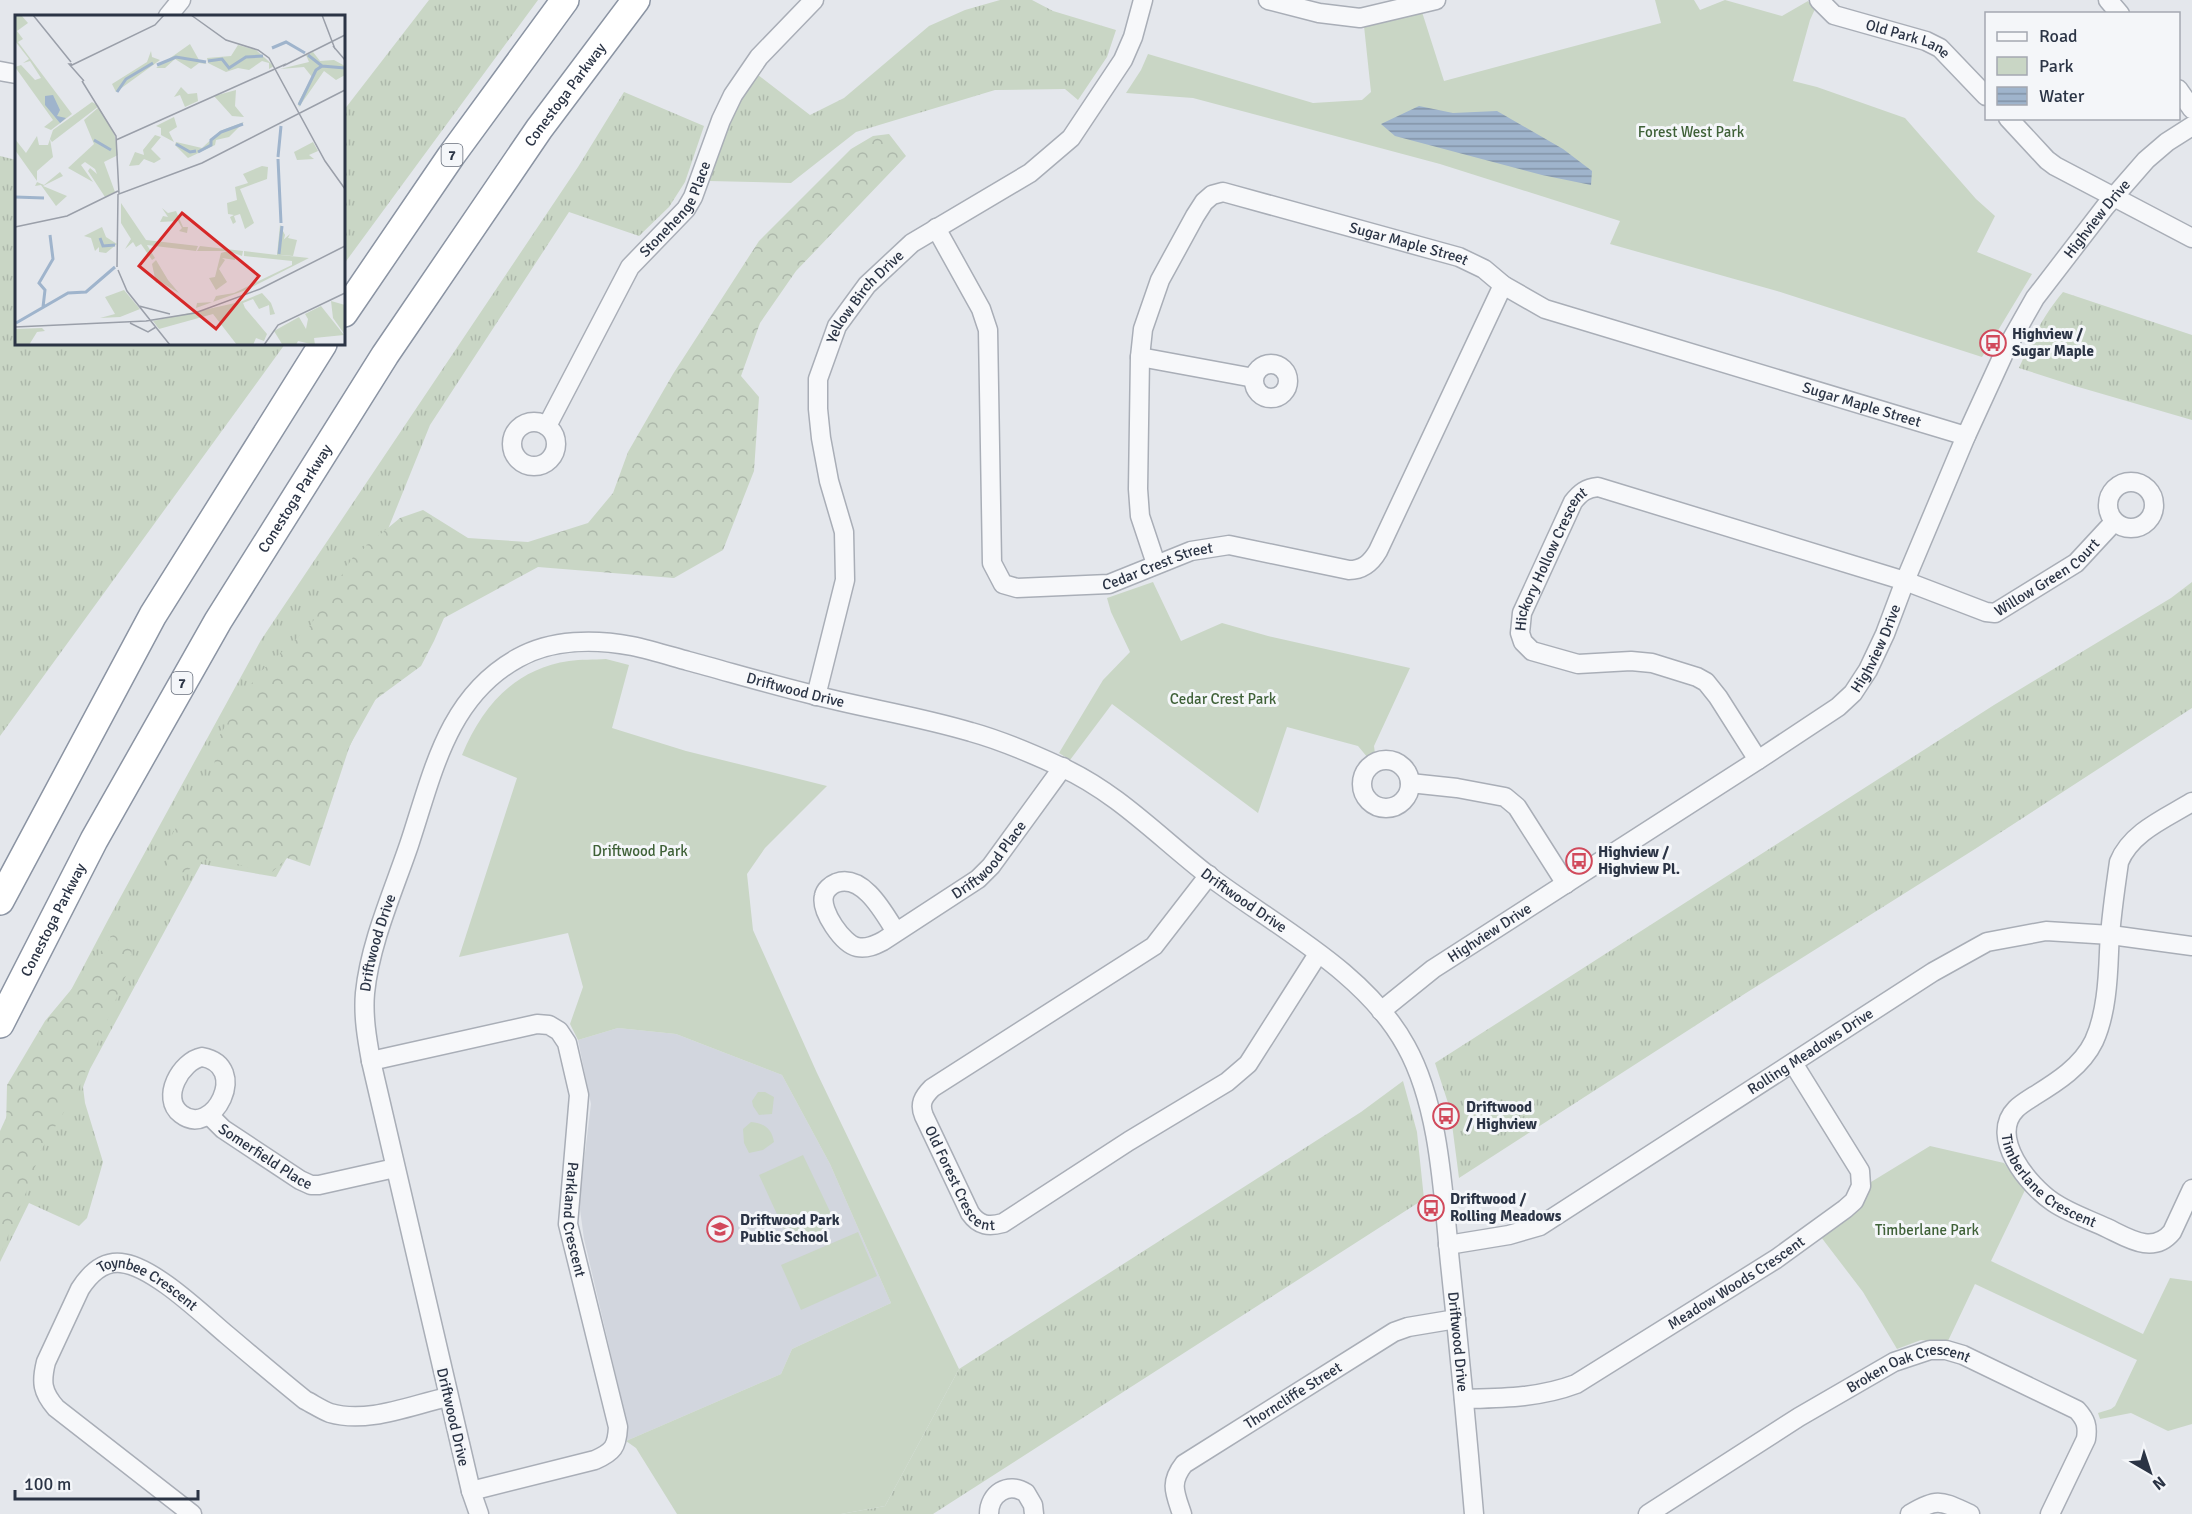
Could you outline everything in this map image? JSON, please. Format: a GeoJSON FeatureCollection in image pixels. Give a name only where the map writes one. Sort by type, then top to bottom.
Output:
{"type":"FeatureCollection","features":[{"type":"Feature","properties":{"kind":"highway","name":"7"},"geometry":{"type":"LineString","coordinates":[[345,312],[451,156],[565,0]]}},
{"type":"Feature","properties":{"kind":"highway","name":"Conestoga Parkway"},"geometry":{"type":"LineString","coordinates":[[0,1024],[94,840],[218,621],[385,355],[539,129],[636,0]]}},
{"type":"Feature","properties":{"kind":"highway"},"geometry":{"type":"LineString","coordinates":[[0,901],[153,615],[321,345]]}},
{"type":"Feature","properties":{"kind":"street"},"geometry":{"type":"LineString","coordinates":[[169,15],[181,0]]}},
{"type":"Feature","properties":{"kind":"street","name":"Stonehenge Place"},"geometry":{"type":"LineString","coordinates":[[547,426],[630,267],[686,209],[693,197],[721,120],[734,95],[759,57],[814,0]]}},
{"type":"Feature","properties":{"kind":"street","name":"Yellow Birch Drive"},"geometry":{"type":"LineString","coordinates":[[816,696],[845,580],[844,532],[829,481],[821,438],[818,379],[837,326],[867,285],[912,243],[1029,173],[1071,138],[1123,60],[1133,37],[1143,0]]}},
{"type":"Feature","properties":{"kind":"street"},"geometry":{"type":"LineString","coordinates":[[1268,0],[1319,13],[1360,18],[1436,0]]}},
{"type":"Feature","properties":{"kind":"street","name":"Old Park Lane"},"geometry":{"type":"LineString","coordinates":[[1819,0],[1834,15],[1940,48],[1985,95]]}},
{"type":"Feature","properties":{"kind":"street"},"geometry":{"type":"LineString","coordinates":[[2108,0],[2118,12]]}},
{"type":"Feature","properties":{"kind":"street"},"geometry":{"type":"LineString","coordinates":[[0,71],[15,74]]}},
{"type":"Feature","properties":{"kind":"street"},"geometry":{"type":"LineString","coordinates":[[2180,92],[2192,109]]}},
{"type":"Feature","properties":{"kind":"street"},"geometry":{"type":"LineString","coordinates":[[2010,120],[2047,160],[2192,238]]}},
{"type":"Feature","properties":{"kind":"street","name":"Highview Drive"},"geometry":{"type":"LineString","coordinates":[[1381,1011],[1433,969],[1758,760],[1838,707],[1852,693],[1868,670],[1885,634],[1966,436],[2005,351],[2035,298],[2068,251],[2112,197],[2146,160],[2192,126]]}},
{"type":"Feature","properties":{"kind":"street","name":"Sugar Maple Street"},"geometry":{"type":"LineString","coordinates":[[1156,564],[1140,516],[1138,489],[1140,357],[1143,329],[1160,280],[1204,202],[1212,195],[1222,192],[1459,257],[1484,269],[1503,285],[1533,304],[1574,319],[1632,334],[1966,436]]}},
{"type":"Feature","properties":{"kind":"street","name":"Cedar Crest Street"},"geometry":{"type":"LineString","coordinates":[[936,228],[981,309],[988,330],[993,563],[1003,584],[1017,588],[1109,584],[1191,551],[1229,545],[1348,570],[1364,567],[1378,551],[1503,285]]}},
{"type":"Feature","properties":{"kind":"street"},"geometry":{"type":"LineString","coordinates":[[1140,357],[1254,378]]}},
{"type":"Feature","properties":{"kind":"street","name":"Hickory Hollow Crescent"},"geometry":{"type":"LineString","coordinates":[[1758,760],[1718,697],[1706,682],[1697,677],[1652,663],[1631,661],[1578,664],[1532,651],[1524,642],[1520,633],[1522,613],[1573,502],[1589,488],[1598,487],[1905,581]]}},
{"type":"Feature","properties":{"kind":"street","name":"Willow Green Court"},"geometry":{"type":"LineString","coordinates":[[1905,581],[1986,612],[1995,613],[2076,563],[2114,522]]}},
{"type":"Feature","properties":{"kind":"street","name":"Driftwood Drive"},"geometry":{"type":"LineString","coordinates":[[479,1514],[471,1491],[448,1397],[371,1061],[367,1037],[366,990],[379,933],[441,747],[458,714],[472,694],[489,678],[520,656],[553,644],[582,642],[631,646],[816,696],[971,732],[1063,767],[1097,787],[1209,875],[1360,987],[1404,1042],[1416,1066],[1427,1097],[1434,1127],[1456,1319],[1474,1514]]}},
{"type":"Feature","properties":{"kind":"street","name":"Driftwood Place"},"geometry":{"type":"LineString","coordinates":[[896,932],[978,879],[991,867],[1063,767]]}},
{"type":"Feature","properties":{"kind":"street"},"geometry":{"type":"LineString","coordinates":[[1410,783],[1505,797],[1517,807],[1566,884]]}},
{"type":"Feature","properties":{"kind":"street"},"geometry":{"type":"LineString","coordinates":[[2111,935],[2119,861],[2124,849],[2132,840],[2192,802]]}},
{"type":"Feature","properties":{"kind":"street","name":"Old Forest Crescent"},"geometry":{"type":"LineString","coordinates":[[1209,875],[1154,946],[924,1095],[921,1107],[924,1116],[970,1213],[981,1224],[991,1226],[1003,1223],[1129,1141],[1227,1082],[1248,1064],[1318,954]]}},
{"type":"Feature","properties":{"kind":"street","name":"Rolling Meadows Drive"},"geometry":{"type":"LineString","coordinates":[[1448,1245],[1540,1226],[1934,972],[1987,942],[2046,931],[2111,935],[2192,946]]}},
{"type":"Feature","properties":{"kind":"street","name":"Timberlane Crescent"},"geometry":{"type":"LineString","coordinates":[[2111,935],[2103,1008],[2094,1041],[2079,1063],[2060,1080],[2016,1108],[2007,1120],[2005,1137],[2011,1152],[2040,1192],[2055,1203],[2140,1244],[2159,1243],[2167,1238],[2192,1190]]}},
{"type":"Feature","properties":{"kind":"street","name":"Parkland Crescent"},"geometry":{"type":"LineString","coordinates":[[371,1061],[537,1024],[549,1025],[559,1031],[567,1043],[579,1095],[568,1224],[618,1427],[618,1441],[609,1454],[595,1460],[471,1491]]}},
{"type":"Feature","properties":{"kind":"street","name":"Meadow Woods Crescent"},"geometry":{"type":"LineString","coordinates":[[1464,1399],[1530,1396],[1556,1392],[1576,1384],[1776,1259],[1854,1201],[1861,1186],[1860,1172],[1793,1063]]}},
{"type":"Feature","properties":{"kind":"street","name":"Somerfield Place"},"geometry":{"type":"LineString","coordinates":[[210,1116],[223,1129],[310,1185],[333,1183],[395,1168]]}},
{"type":"Feature","properties":{"kind":"street","name":"Toynbee Crescent"},"geometry":{"type":"LineString","coordinates":[[192,1514],[56,1408],[46,1396],[43,1373],[46,1362],[80,1289],[86,1280],[104,1265],[120,1263],[151,1275],[178,1294],[305,1400],[329,1413],[348,1416],[371,1415],[448,1397]]}},
{"type":"Feature","properties":{"kind":"street","name":"Thorncliffe Street"},"geometry":{"type":"LineString","coordinates":[[1182,1514],[1174,1480],[1184,1464],[1394,1332],[1408,1327],[1456,1319]]}},
{"type":"Feature","properties":{"kind":"street","name":"Broken Oak Crescent"},"geometry":{"type":"LineString","coordinates":[[1648,1514],[1799,1417],[1894,1362],[1930,1350],[1946,1350],[1963,1355],[2077,1410],[2085,1419],[2086,1439],[2050,1514]]}},
{"type":"Feature","properties":{"kind":"street"},"geometry":{"type":"LineString","coordinates":[[989,1514],[989,1506],[993,1498],[1001,1490],[1010,1488],[1026,1493],[1034,1505],[1034,1514]]}},
{"type":"Feature","properties":{"kind":"street"},"geometry":{"type":"LineString","coordinates":[[1910,1514],[1930,1502],[1937,1502],[1946,1503],[1971,1514]]}},
{"type":"Feature","properties":{"kind":"shaded area","name":"Driftwood Park Public School"},"geometry":{"type":"Polygon","coordinates":[[[618,1028],[676,1034],[782,1075],[830,1164],[891,1303],[792,1349],[781,1374],[626,1441],[628,1427],[584,1239],[579,1202],[591,1104],[578,1040],[618,1028]]]}},
{"type":"Feature","properties":{"kind":"green space"},"geometry":{"type":"Polygon","coordinates":[[[429,0],[538,0],[345,263],[345,109],[429,0]]]}},
{"type":"Feature","properties":{"kind":"green space"},"geometry":{"type":"Polygon","coordinates":[[[1000,0],[1032,0],[1053,11],[1116,30],[1107,57],[1078,100],[1065,89],[995,90],[856,132],[791,183],[709,181],[735,113],[758,75],[810,115],[844,98],[929,26],[965,10],[1000,0]]]}},
{"type":"Feature","properties":{"kind":"green space","name":"Forest West Park"},"geometry":{"type":"Polygon","coordinates":[[[1655,0],[1694,0],[1700,10],[1725,0],[1782,16],[1808,1],[1815,9],[1793,81],[1817,87],[1905,118],[1976,199],[1995,216],[1977,252],[2032,274],[1982,357],[1777,291],[1610,244],[1620,221],[1440,164],[1193,98],[1126,93],[1148,54],[1313,103],[1362,100],[1371,92],[1364,26],[1422,12],[1444,81],[1661,23],[1655,0]]]}},
{"type":"Feature","properties":{"kind":"green space"},"geometry":{"type":"Polygon","coordinates":[[[624,92],[704,126],[685,182],[669,207],[639,236],[569,212],[430,425],[386,534],[451,565],[276,877],[201,864],[90,1069],[83,1087],[85,1103],[103,1162],[87,1218],[79,1226],[29,1203],[0,1262],[0,1131],[23,1081],[108,920],[261,640],[578,167],[624,92]]]}},
{"type":"Feature","properties":{"kind":"green space"},"geometry":{"type":"Polygon","coordinates":[[[889,134],[906,156],[796,271],[760,323],[741,376],[759,397],[754,471],[723,550],[674,578],[538,567],[444,618],[421,666],[368,705],[349,748],[310,866],[287,858],[270,874],[211,856],[185,872],[167,874],[167,844],[192,798],[212,780],[218,738],[257,675],[310,626],[353,557],[400,518],[423,510],[468,538],[528,542],[588,523],[613,493],[628,452],[673,374],[759,241],[851,149],[873,136],[889,134]]]}},
{"type":"Feature","properties":{"kind":"green space"},"geometry":{"type":"Polygon","coordinates":[[[0,156],[15,160],[15,345],[284,345],[0,736],[0,156]]]}},
{"type":"Feature","properties":{"kind":"green space"},"geometry":{"type":"Polygon","coordinates":[[[2063,292],[2192,335],[2192,420],[2019,368],[2049,310],[2063,292]]]}},
{"type":"Feature","properties":{"kind":"green space","name":"Cedar Crest Park"},"geometry":{"type":"Polygon","coordinates":[[[1153,582],[1181,641],[1222,623],[1268,636],[1410,668],[1374,746],[1375,754],[1368,758],[1358,746],[1287,727],[1258,813],[1112,704],[1070,760],[1059,753],[1103,680],[1130,652],[1111,612],[1107,598],[1153,582]]]}},
{"type":"Feature","properties":{"kind":"green space"},"geometry":{"type":"Polygon","coordinates":[[[2192,582],[2192,708],[1459,1178],[1450,1109],[1435,1063],[1994,705],[2171,598],[2192,582]]]}},
{"type":"Feature","properties":{"kind":"green space","name":"Driftwood Park"},"geometry":{"type":"Polygon","coordinates":[[[606,659],[629,665],[612,728],[686,751],[827,786],[765,848],[747,874],[753,930],[817,1073],[959,1369],[885,1506],[841,1514],[677,1514],[636,1448],[626,1441],[781,1374],[792,1349],[891,1303],[830,1164],[782,1075],[676,1034],[618,1028],[578,1040],[570,1024],[583,987],[568,933],[459,957],[517,778],[462,755],[470,738],[479,721],[502,693],[532,672],[549,665],[569,661],[606,659]]]}},
{"type":"Feature","properties":{"kind":"green space"},"geometry":{"type":"Polygon","coordinates":[[[137,927],[127,973],[79,1087],[41,1150],[0,1255],[0,1141],[6,1128],[7,1085],[45,1021],[115,932],[137,927]]]}},
{"type":"Feature","properties":{"kind":"green space"},"geometry":{"type":"Polygon","coordinates":[[[1403,1081],[1417,1132],[1424,1199],[933,1514],[841,1514],[885,1506],[959,1369],[1361,1112],[1403,1081]]]}},
{"type":"Feature","properties":{"kind":"green space"},"geometry":{"type":"Polygon","coordinates":[[[758,1092],[765,1092],[774,1097],[772,1114],[759,1115],[753,1106],[752,1101],[758,1092]]]}},
{"type":"Feature","properties":{"kind":"green space"},"geometry":{"type":"Polygon","coordinates":[[[751,1122],[767,1128],[774,1142],[763,1150],[749,1153],[744,1143],[743,1129],[751,1122]]]}},
{"type":"Feature","properties":{"kind":"green space","name":"Timberlane Park"},"geometry":{"type":"Polygon","coordinates":[[[1930,1146],[2004,1163],[2025,1190],[1991,1261],[2143,1334],[2170,1278],[2192,1281],[2192,1424],[2168,1431],[2131,1413],[2100,1419],[2098,1413],[2115,1406],[2137,1360],[1975,1284],[1947,1343],[1921,1340],[1897,1349],[1863,1292],[1821,1237],[1863,1201],[1871,1182],[1930,1146]]]}},
{"type":"Feature","properties":{"kind":"green space"},"geometry":{"type":"Polygon","coordinates":[[[803,1155],[836,1224],[791,1245],[759,1175],[803,1155]]]}},
{"type":"Feature","properties":{"kind":"green space"},"geometry":{"type":"Polygon","coordinates":[[[858,1232],[877,1276],[801,1310],[781,1265],[858,1232]]]}},
{"type":"Feature","properties":{"kind":"water"},"geometry":{"type":"Polygon","coordinates":[[[1419,106],[1453,113],[1497,111],[1563,149],[1592,171],[1591,185],[1542,175],[1395,136],[1381,124],[1419,106]]]}},
{"type":"Feature","properties":{"kind":"place","name":"Highview / Sugar Maple"},"geometry":{"type":"Point","coordinates":[1993,343]}},
{"type":"Feature","properties":{"kind":"place","name":"Highview / Highview Pl."},"geometry":{"type":"Point","coordinates":[1579,861]}},
{"type":"Feature","properties":{"kind":"place","name":"Driftwood / Highview"},"geometry":{"type":"Point","coordinates":[1446,1116]}},
{"type":"Feature","properties":{"kind":"place","name":"Driftwood / Rolling Meadows"},"geometry":{"type":"Point","coordinates":[1431,1208]}},
{"type":"Feature","properties":{"kind":"place","name":"Driftwood Park Public School"},"geometry":{"type":"Point","coordinates":[720,1229]}}]}
